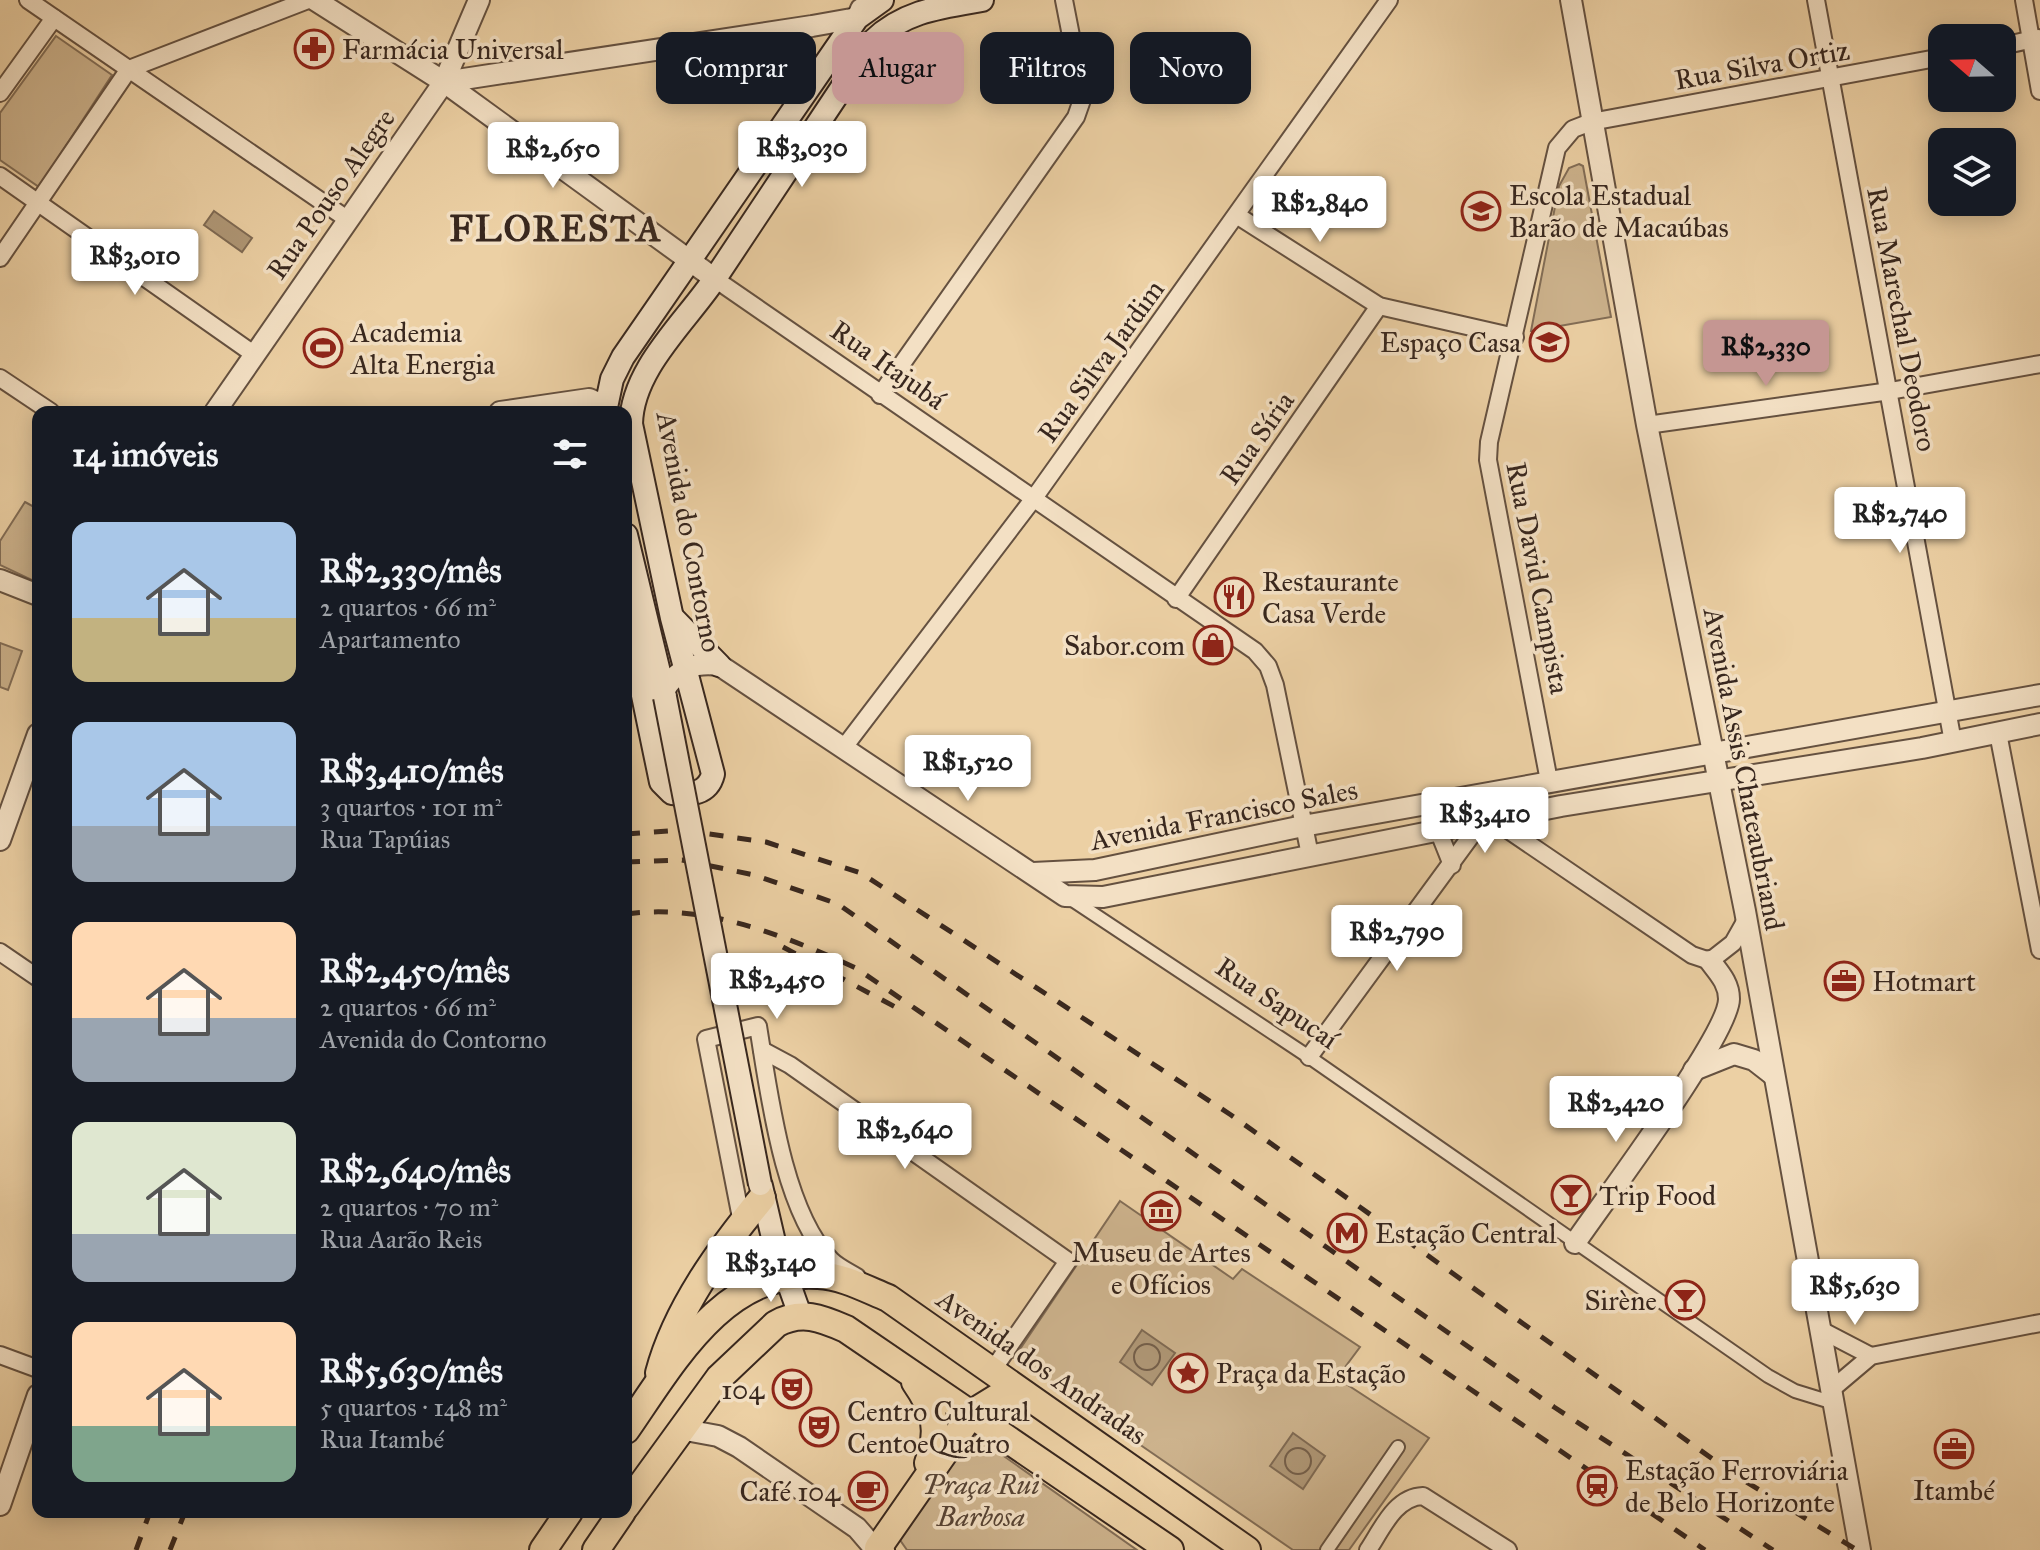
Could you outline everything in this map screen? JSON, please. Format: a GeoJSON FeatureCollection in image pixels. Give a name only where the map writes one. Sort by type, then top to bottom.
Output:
{"type":"FeatureCollection","features":[{"type":"Feature","properties":{"kind":"main road"},"geometry":{"type":"LineString","coordinates":[[606,406],[623,357],[861,9],[882,0]]}},
{"type":"Feature","properties":{"kind":"main road","name":"Avenida do Contorno"},"geometry":{"type":"LineString","coordinates":[[882,32],[910,15],[982,0]]}},
{"type":"Feature","properties":{"kind":"main road"},"geometry":{"type":"LineString","coordinates":[[861,9],[870,32]]}},
{"type":"Feature","properties":{"kind":"main road","name":"Avenida do Contorno"},"geometry":{"type":"LineString","coordinates":[[685,668],[672,618],[632,413],[652,365],[715,279],[832,103]]}},
{"type":"Feature","properties":{"kind":"main road","name":"Avenida do Contorno"},"geometry":{"type":"LineString","coordinates":[[632,565],[664,694],[761,1191],[785,1276],[800,1315]]}},
{"type":"Feature","properties":{"kind":"main road"},"geometry":{"type":"LineString","coordinates":[[672,618],[719,665]]}},
{"type":"Feature","properties":{"kind":"main road"},"geometry":{"type":"LineString","coordinates":[[632,642],[661,782],[679,794],[702,792],[710,786],[713,774],[685,668]]}},
{"type":"Feature","properties":{"kind":"main road"},"geometry":{"type":"LineString","coordinates":[[655,1386],[666,1346],[707,1273],[761,1191]]}},
{"type":"Feature","properties":{"kind":"main road","name":"Avenida dos Andradas"},"geometry":{"type":"LineString","coordinates":[[785,1276],[819,1274],[848,1281],[888,1298],[1247,1550]]}},
{"type":"Feature","properties":{"kind":"main road"},"geometry":{"type":"LineString","coordinates":[[632,1421],[655,1386],[706,1324],[736,1295],[785,1276]]}},
{"type":"Feature","properties":{"kind":"main road"},"geometry":{"type":"LineString","coordinates":[[632,1497],[719,1378],[759,1338],[787,1318],[812,1315],[846,1329],[1170,1550]]}},
{"type":"Feature","properties":{"kind":"main road"},"geometry":{"type":"LineString","coordinates":[[912,1376],[933,1409],[937,1438],[921,1482]]}},
{"type":"Feature","properties":{"kind":"main road"},"geometry":{"type":"LineString","coordinates":[[878,1549],[921,1482],[972,1413],[998,1397],[1024,1394]]}},
{"type":"Feature","properties":{"kind":"main road"},"geometry":{"type":"LineString","coordinates":[[543,1550],[565,1518]]}},
{"type":"Feature","properties":{"kind":"main road"},"geometry":{"type":"LineString","coordinates":[[596,1550],[618,1518]]}},
{"type":"Feature","properties":{"kind":"street"},"geometry":{"type":"LineString","coordinates":[[28,0],[347,219]]}},
{"type":"Feature","properties":{"kind":"street"},"geometry":{"type":"LineString","coordinates":[[0,258],[129,69],[308,0]]}},
{"type":"Feature","properties":{"kind":"street","name":"Rua Itajubá"},"geometry":{"type":"LineString","coordinates":[[315,0],[444,82],[690,262],[1255,651],[1268,666],[1310,855]]}},
{"type":"Feature","properties":{"kind":"street","name":"Rua Pouso Alegre"},"geometry":{"type":"LineString","coordinates":[[219,406],[444,82],[479,0]]}},
{"type":"Feature","properties":{"kind":"street"},"geometry":{"type":"LineString","coordinates":[[880,395],[1076,117],[1083,97],[1064,0]]}},
{"type":"Feature","properties":{"kind":"street"},"geometry":{"type":"LineString","coordinates":[[1372,0],[1376,17]]}},
{"type":"Feature","properties":{"kind":"street","name":"Rua Silva Jardim"},"geometry":{"type":"LineString","coordinates":[[845,746],[1034,498],[1238,216],[1389,0]]}},
{"type":"Feature","properties":{"kind":"street","name":"Avenida Assis Chateaubriand"},"geometry":{"type":"LineString","coordinates":[[1571,0],[1647,425],[1746,920],[1860,1550]]}},
{"type":"Feature","properties":{"kind":"street","name":"Rua Marechal Deodoro"},"geometry":{"type":"LineString","coordinates":[[1816,0],[1953,742]]}},
{"type":"Feature","properties":{"kind":"street"},"geometry":{"type":"LineString","coordinates":[[2024,0],[2036,39],[2040,91]]}},
{"type":"Feature","properties":{"kind":"street"},"geometry":{"type":"LineString","coordinates":[[444,82],[861,9]]}},
{"type":"Feature","properties":{"kind":"street"},"geometry":{"type":"LineString","coordinates":[[0,93],[54,18]]}},
{"type":"Feature","properties":{"kind":"street"},"geometry":{"type":"LineString","coordinates":[[2016,43],[2036,39]]}},
{"type":"Feature","properties":{"kind":"street","name":"Rua Silva Ortiz"},"geometry":{"type":"LineString","coordinates":[[1591,122],[1928,60]]}},
{"type":"Feature","properties":{"kind":"street","name":"Rua David Campista"},"geometry":{"type":"LineString","coordinates":[[1549,781],[1488,460],[1489,442],[1557,148],[1573,129],[1591,122]]}},
{"type":"Feature","properties":{"kind":"street"},"geometry":{"type":"LineString","coordinates":[[0,176],[255,355]]}},
{"type":"Feature","properties":{"kind":"street"},"geometry":{"type":"LineString","coordinates":[[1238,216],[1379,306],[1515,337]]}},
{"type":"Feature","properties":{"kind":"street","name":"Rua Síria"},"geometry":{"type":"LineString","coordinates":[[1176,599],[1379,306]]}},
{"type":"Feature","properties":{"kind":"street"},"geometry":{"type":"LineString","coordinates":[[1647,425],[1890,391],[2040,364]]}},
{"type":"Feature","properties":{"kind":"street"},"geometry":{"type":"LineString","coordinates":[[0,378],[42,406]]}},
{"type":"Feature","properties":{"kind":"street"},"geometry":{"type":"LineString","coordinates":[[541,406],[589,399],[600,406]]}},
{"type":"Feature","properties":{"kind":"street"},"geometry":{"type":"LineString","coordinates":[[0,580],[32,593]]}},
{"type":"Feature","properties":{"kind":"street"},"geometry":{"type":"LineString","coordinates":[[685,668],[700,664],[719,665]]}},
{"type":"Feature","properties":{"kind":"street","name":"Rua Sapucaí"},"geometry":{"type":"LineString","coordinates":[[719,665],[1309,1057],[1768,1376],[1795,1391],[1833,1399]]}},
{"type":"Feature","properties":{"kind":"street","name":"Avenida do Contorno"},"geometry":{"type":"LineString","coordinates":[[664,694],[672,676],[685,668]]}},
{"type":"Feature","properties":{"kind":"street","name":"Avenida Francisco Sales"},"geometry":{"type":"LineString","coordinates":[[1033,873],[1095,870],[1303,826],[2040,695]]}},
{"type":"Feature","properties":{"kind":"street","name":"Avenida Francisco Sales"},"geometry":{"type":"LineString","coordinates":[[1065,896],[1103,897],[1487,820],[1953,742],[2040,724]]}},
{"type":"Feature","properties":{"kind":"street"},"geometry":{"type":"LineString","coordinates":[[1998,733],[2040,950]]}},
{"type":"Feature","properties":{"kind":"street"},"geometry":{"type":"LineString","coordinates":[[0,840],[32,751]]}},
{"type":"Feature","properties":{"kind":"street"},"geometry":{"type":"LineString","coordinates":[[1309,1057],[1487,820],[1692,955],[1710,961],[1725,980],[1729,997],[1727,1013],[1694,1070],[1575,1243]]}},
{"type":"Feature","properties":{"kind":"street"},"geometry":{"type":"LineString","coordinates":[[1438,830],[1452,865]]}},
{"type":"Feature","properties":{"kind":"street"},"geometry":{"type":"LineString","coordinates":[[1710,961],[1733,943],[1746,920]]}},
{"type":"Feature","properties":{"kind":"street"},"geometry":{"type":"LineString","coordinates":[[0,952],[32,974]]}},
{"type":"Feature","properties":{"kind":"street"},"geometry":{"type":"LineString","coordinates":[[742,1223],[706,1039],[758,1026],[789,1184],[809,1231],[832,1260],[888,1298]]}},
{"type":"Feature","properties":{"kind":"street"},"geometry":{"type":"LineString","coordinates":[[762,1050],[790,1065],[1068,1261],[992,1371]]}},
{"type":"Feature","properties":{"kind":"street"},"geometry":{"type":"LineString","coordinates":[[1694,1070],[1734,1054],[1754,1060],[1772,1074]]}},
{"type":"Feature","properties":{"kind":"street"},"geometry":{"type":"LineString","coordinates":[[1833,1399],[1871,1356],[2040,1323]]}},
{"type":"Feature","properties":{"kind":"street"},"geometry":{"type":"LineString","coordinates":[[1821,1330],[1871,1356]]}},
{"type":"Feature","properties":{"kind":"street"},"geometry":{"type":"LineString","coordinates":[[0,1355],[32,1367]]}},
{"type":"Feature","properties":{"kind":"street"},"geometry":{"type":"LineString","coordinates":[[0,1505],[32,1412]]}},
{"type":"Feature","properties":{"kind":"street"},"geometry":{"type":"LineString","coordinates":[[680,1429],[718,1436],[739,1447],[857,1528],[878,1549]]}},
{"type":"Feature","properties":{"kind":"street"},"geometry":{"type":"LineString","coordinates":[[1327,1550],[1398,1447]]}},
{"type":"Feature","properties":{"kind":"street"},"geometry":{"type":"LineString","coordinates":[[1368,1550],[1397,1508],[1413,1496],[1433,1499],[1508,1550]]}},
{"type":"Feature","properties":{"kind":"green space"},"geometry":{"type":"Polygon","coordinates":[[[56,36],[112,75],[39,187],[0,160],[0,113],[56,36]]]}},
{"type":"Feature","properties":{"kind":"green space"},"geometry":{"type":"Polygon","coordinates":[[[1579,164],[1583,166],[1611,317],[1531,331],[1559,186],[1569,168],[1579,164]]]}},
{"type":"Feature","properties":{"kind":"green space"},"geometry":{"type":"Polygon","coordinates":[[[25,502],[32,506],[32,580],[0,565],[0,541],[25,502]]]}},
{"type":"Feature","properties":{"kind":"green space"},"geometry":{"type":"Polygon","coordinates":[[[0,643],[22,651],[8,690],[0,687],[0,643]]]}},
{"type":"Feature","properties":{"kind":"green space","name":"Praça da Estação"},"geometry":{"type":"Polygon","coordinates":[[[1120,1201],[1233,1279],[1242,1269],[1360,1347],[1337,1378],[1429,1438],[1349,1550],[1293,1550],[1014,1358],[1120,1201]]]}},
{"type":"Feature","properties":{"kind":"green space","name":"Praça Rui Barbosa"},"geometry":{"type":"Polygon","coordinates":[[[971,1433],[1137,1550],[907,1550],[900,1540],[903,1529],[971,1433]]]}},
{"type":"Feature","properties":{"kind":"water"},"geometry":{"type":"Polygon","coordinates":[[[214,211],[252,238],[242,252],[204,225],[214,211]]]}},
{"type":"Feature","properties":{"kind":"water"},"geometry":{"type":"Polygon","coordinates":[[[1142,1330],[1175,1353],[1152,1385],[1120,1362],[1142,1330]]]}},
{"type":"Feature","properties":{"kind":"water"},"geometry":{"type":"Polygon","coordinates":[[[1293,1433],[1325,1456],[1303,1489],[1270,1466],[1293,1433]]]}},
{"type":"Feature","properties":{"kind":"railway"},"geometry":{"type":"LineString","coordinates":[[632,834],[681,830],[766,842],[861,873],[1231,1115],[1735,1475],[1857,1550]]}},
{"type":"Feature","properties":{"kind":"railway"},"geometry":{"type":"LineString","coordinates":[[632,862],[682,860],[754,875],[838,904],[1554,1407],[1773,1550]]}},
{"type":"Feature","properties":{"kind":"railway"},"geometry":{"type":"LineString","coordinates":[[632,914],[686,913],[744,925],[856,968],[1705,1550]]}},
{"type":"Feature","properties":{"kind":"railway"},"geometry":{"type":"LineString","coordinates":[[783,947],[899,1009]]}},
{"type":"Feature","properties":{"kind":"railway"},"geometry":{"type":"LineString","coordinates":[[136,1550],[148,1518]]}},
{"type":"Feature","properties":{"kind":"railway"},"geometry":{"type":"LineString","coordinates":[[170,1550],[183,1518]]}},
{"type":"Feature","properties":{"kind":"place","name":"Farmácia Universal"},"geometry":{"type":"Point","coordinates":[314,49]}},
{"type":"Feature","properties":{"kind":"place","name":"Escola Estadual Barão de Macaúbas"},"geometry":{"type":"Point","coordinates":[1481,211]}},
{"type":"Feature","properties":{"kind":"place","name":"Espaço Casa"},"geometry":{"type":"Point","coordinates":[1549,342]}},
{"type":"Feature","properties":{"kind":"place","name":"Academia Alta Energia"},"geometry":{"type":"Point","coordinates":[323,348]}},
{"type":"Feature","properties":{"kind":"place","name":"Restaurante Casa Verde"},"geometry":{"type":"Point","coordinates":[1234,597]}},
{"type":"Feature","properties":{"kind":"place","name":"Sabor.com"},"geometry":{"type":"Point","coordinates":[1213,645]}},
{"type":"Feature","properties":{"kind":"place","name":"Hotmart"},"geometry":{"type":"Point","coordinates":[1844,981]}},
{"type":"Feature","properties":{"kind":"place","name":"Trip Food"},"geometry":{"type":"Point","coordinates":[1571,1195]}},
{"type":"Feature","properties":{"kind":"place","name":"Museu de Artes e Ofícios"},"geometry":{"type":"Point","coordinates":[1161,1211]}},
{"type":"Feature","properties":{"kind":"place","name":"Estação Central"},"geometry":{"type":"Point","coordinates":[1347,1233]}},
{"type":"Feature","properties":{"kind":"place","name":"Sirène"},"geometry":{"type":"Point","coordinates":[1685,1300]}},
{"type":"Feature","properties":{"kind":"place","name":"Praça da Estação"},"geometry":{"type":"Point","coordinates":[1188,1373]}},
{"type":"Feature","properties":{"kind":"place","name":"104"},"geometry":{"type":"Point","coordinates":[792,1389]}},
{"type":"Feature","properties":{"kind":"place","name":"Centro Cultural CentoeQuatro"},"geometry":{"type":"Point","coordinates":[819,1427]}},
{"type":"Feature","properties":{"kind":"place","name":"Itambé"},"geometry":{"type":"Point","coordinates":[1954,1449]}},
{"type":"Feature","properties":{"kind":"place","name":"Estação Ferroviária de Belo Horizonte"},"geometry":{"type":"Point","coordinates":[1597,1486]}},
{"type":"Feature","properties":{"kind":"place","name":"Café 104"},"geometry":{"type":"Point","coordinates":[868,1491]}},
{"type":"Feature","properties":{"kind":"district","name":"FLORESTA"},"geometry":{"type":"Point","coordinates":[556,229]}}]}
